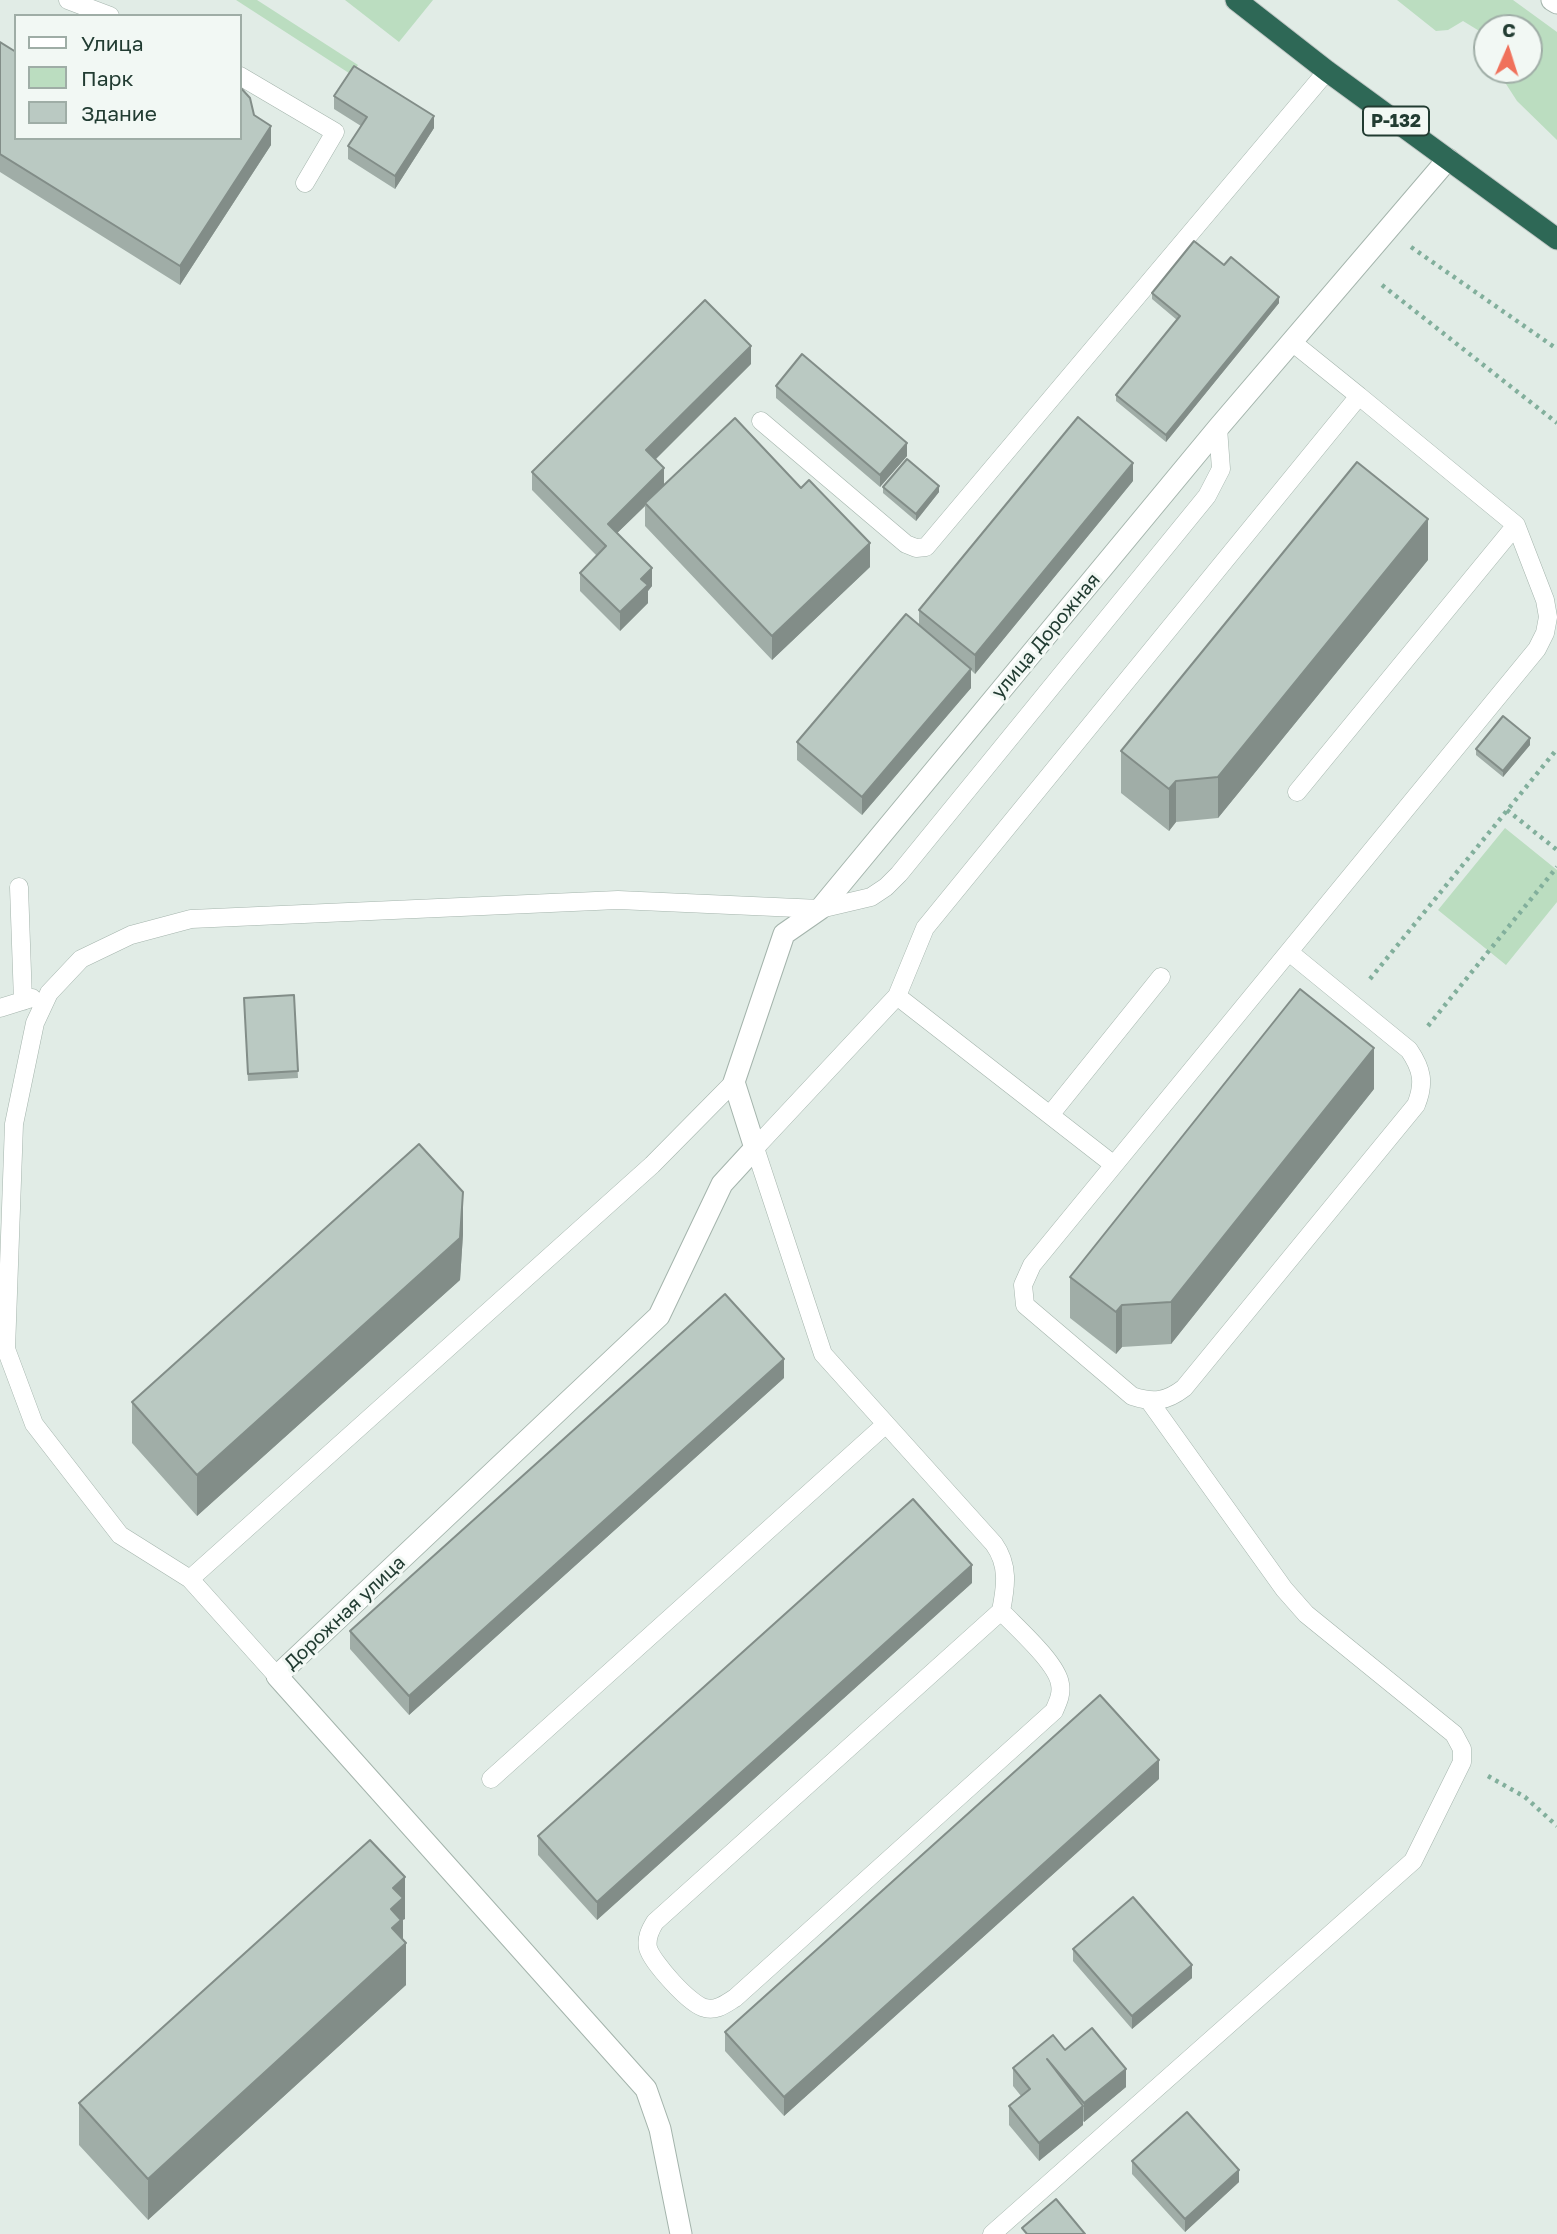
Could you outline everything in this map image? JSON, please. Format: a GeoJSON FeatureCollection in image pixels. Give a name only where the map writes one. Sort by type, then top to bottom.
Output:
{"type":"FeatureCollection","features":[{"type":"Feature","properties":{"kind":"highway","name":"Р-132"},"geometry":{"type":"LineString","coordinates":[[1236,0],[1326,71],[1557,239]]}},
{"type":"Feature","properties":{"kind":"street"},"geometry":{"type":"LineString","coordinates":[[1552,0],[1557,3]]}},
{"type":"Feature","properties":{"kind":"street","name":"улица Дорожная"},"geometry":{"type":"LineString","coordinates":[[734,1082],[785,934],[820,909],[1218,428],[1448,159]]}},
{"type":"Feature","properties":{"kind":"street"},"geometry":{"type":"LineString","coordinates":[[734,1082],[755,1148]]}},
{"type":"Feature","properties":{"kind":"street","name":"Дорожная улица"},"geometry":{"type":"LineString","coordinates":[[681,2234],[660,2129],[646,2089],[277,1676],[659,1316],[722,1184],[755,1148]]}},
{"type":"Feature","properties":{"kind":"lane"},"geometry":{"type":"LineString","coordinates":[[68,0],[105,14]]}},
{"type":"Feature","properties":{"kind":"lane"},"geometry":{"type":"LineString","coordinates":[[761,421],[906,544],[916,548],[926,547],[1326,71]]}},
{"type":"Feature","properties":{"kind":"lane"},"geometry":{"type":"LineString","coordinates":[[242,77],[335,132],[305,183]]}},
{"type":"Feature","properties":{"kind":"lane"},"geometry":{"type":"LineString","coordinates":[[1289,952],[1409,1049],[1420,1066],[1423,1087],[1416,1105],[1184,1388],[1171,1399],[1150,1402],[1132,1396],[1025,1305],[1023,1285],[1032,1265],[1537,649],[1545,633],[1548,617],[1545,600],[1516,525],[1292,342]]}},
{"type":"Feature","properties":{"kind":"lane"},"geometry":{"type":"LineString","coordinates":[[1001,1611],[1053,1668],[1060,1682],[1060,1697],[1054,1711],[735,1998],[719,2008],[704,2008],[690,1999],[656,1963],[648,1948],[648,1934],[655,1922],[1001,1611],[1006,1571],[1002,1555],[822,1354],[755,1148],[897,996],[925,928],[1359,396]]}},
{"type":"Feature","properties":{"kind":"lane"},"geometry":{"type":"LineString","coordinates":[[277,1676],[190,1580],[121,1535],[34,1424],[3,1351],[14,1124],[35,1023],[49,993],[81,959],[131,935],[191,919],[618,900],[820,909],[871,897],[886,887],[907,863],[1212,489],[1221,468],[1218,428]]}},
{"type":"Feature","properties":{"kind":"lane"},"geometry":{"type":"LineString","coordinates":[[1297,792],[1516,525]]}},
{"type":"Feature","properties":{"kind":"lane"},"geometry":{"type":"LineString","coordinates":[[19,887],[23,1001]]}},
{"type":"Feature","properties":{"kind":"lane"},"geometry":{"type":"LineString","coordinates":[[1050,1115],[1160,977]]}},
{"type":"Feature","properties":{"kind":"lane"},"geometry":{"type":"LineString","coordinates":[[0,1008],[49,993]]}},
{"type":"Feature","properties":{"kind":"lane"},"geometry":{"type":"LineString","coordinates":[[897,996],[1114,1165]]}},
{"type":"Feature","properties":{"kind":"lane"},"geometry":{"type":"LineString","coordinates":[[190,1580],[652,1165],[734,1082]]}},
{"type":"Feature","properties":{"kind":"lane"},"geometry":{"type":"LineString","coordinates":[[992,2234],[1413,1861],[1462,1762],[1462,1749],[1454,1734],[1306,1614],[1284,1589],[1150,1402]]}},
{"type":"Feature","properties":{"kind":"lane"},"geometry":{"type":"LineString","coordinates":[[491,1779],[886,1424]]}},
{"type":"Feature","properties":{"kind":"path"},"geometry":{"type":"LineString","coordinates":[[1388,230],[1557,349]]}},
{"type":"Feature","properties":{"kind":"path"},"geometry":{"type":"LineString","coordinates":[[1357,265],[1557,423]]}},
{"type":"Feature","properties":{"kind":"path"},"geometry":{"type":"LineString","coordinates":[[1351,1003],[1557,748]]}},
{"type":"Feature","properties":{"kind":"path"},"geometry":{"type":"LineString","coordinates":[[1507,810],[1557,850]]}},
{"type":"Feature","properties":{"kind":"path"},"geometry":{"type":"LineString","coordinates":[[1409,1049],[1557,867]]}},
{"type":"Feature","properties":{"kind":"path"},"geometry":{"type":"LineString","coordinates":[[1462,1762],[1525,1797],[1557,1826]]}},
{"type":"Feature","properties":{"kind":"green space"},"geometry":{"type":"Polygon","coordinates":[[[236,0],[257,0],[358,65],[352,75],[236,0]]]}},
{"type":"Feature","properties":{"kind":"green space"},"geometry":{"type":"Polygon","coordinates":[[[345,0],[433,0],[399,42],[345,0]]]}},
{"type":"Feature","properties":{"kind":"green space"},"geometry":{"type":"Polygon","coordinates":[[[1397,0],[1513,0],[1532,14],[1473,14],[1473,27],[1463,21],[1448,30],[1436,31],[1397,0]]]}},
{"type":"Feature","properties":{"kind":"green space"},"geometry":{"type":"Polygon","coordinates":[[[1543,22],[1557,32],[1557,140],[1517,101],[1506,84],[1543,84],[1543,22]]]}},
{"type":"Feature","properties":{"kind":"green space"},"geometry":{"type":"Polygon","coordinates":[[[1505,828],[1557,870],[1557,902],[1506,965],[1438,910],[1505,828]]]}},
{"type":"Feature","properties":{"kind":"building"},"geometry":{"type":"Polygon","coordinates":[[[0,42],[14,51],[14,140],[242,140],[242,89],[250,98],[254,115],[271,126],[180,266],[0,154],[0,42]]]}},
{"type":"Feature","properties":{"kind":"building"},"geometry":{"type":"Polygon","coordinates":[[[354,66],[434,116],[395,176],[348,146],[367,117],[334,96],[354,66]]]}},
{"type":"Feature","properties":{"kind":"building"},"geometry":{"type":"Polygon","coordinates":[[[1194,241],[1224,265],[1231,257],[1279,297],[1166,435],[1116,395],[1180,316],[1152,293],[1194,241]]]}},
{"type":"Feature","properties":{"kind":"building"},"geometry":{"type":"Polygon","coordinates":[[[705,300],[751,346],[646,450],[664,468],[608,524],[652,568],[641,579],[648,585],[620,612],[580,573],[606,546],[532,472],[705,300]]]}},
{"type":"Feature","properties":{"kind":"building"},"geometry":{"type":"Polygon","coordinates":[[[802,354],[907,443],[880,475],[776,386],[802,354]]]}},
{"type":"Feature","properties":{"kind":"building"},"geometry":{"type":"Polygon","coordinates":[[[1078,417],[1133,463],[975,655],[919,610],[1078,417]]]}},
{"type":"Feature","properties":{"kind":"building"},"geometry":{"type":"Polygon","coordinates":[[[735,418],[801,488],[809,480],[870,543],[772,636],[645,503],[735,418]]]}},
{"type":"Feature","properties":{"kind":"building"},"geometry":{"type":"Polygon","coordinates":[[[907,459],[939,486],[916,514],[883,487],[907,459]]]}},
{"type":"Feature","properties":{"kind":"building"},"geometry":{"type":"Polygon","coordinates":[[[1357,462],[1428,519],[1218,777],[1176,781],[1169,789],[1121,751],[1357,462]]]}},
{"type":"Feature","properties":{"kind":"building"},"geometry":{"type":"Polygon","coordinates":[[[906,614],[971,669],[862,797],[797,742],[906,614]]]}},
{"type":"Feature","properties":{"kind":"building"},"geometry":{"type":"Polygon","coordinates":[[[1503,716],[1530,738],[1503,771],[1476,749],[1503,716]]]}},
{"type":"Feature","properties":{"kind":"building"},"geometry":{"type":"Polygon","coordinates":[[[1300,989],[1374,1048],[1171,1302],[1122,1305],[1116,1312],[1070,1277],[1300,989]]]}},
{"type":"Feature","properties":{"kind":"building"},"geometry":{"type":"Polygon","coordinates":[[[294,995],[298,1071],[248,1074],[244,998],[294,995]]]}},
{"type":"Feature","properties":{"kind":"building"},"geometry":{"type":"Polygon","coordinates":[[[419,1144],[463,1192],[460,1238],[197,1475],[132,1402],[419,1144]]]}},
{"type":"Feature","properties":{"kind":"building"},"geometry":{"type":"Polygon","coordinates":[[[725,1294],[784,1359],[409,1696],[350,1631],[725,1294]]]}},
{"type":"Feature","properties":{"kind":"building"},"geometry":{"type":"Polygon","coordinates":[[[913,1499],[972,1565],[597,1902],[538,1836],[913,1499]]]}},
{"type":"Feature","properties":{"kind":"building"},"geometry":{"type":"Polygon","coordinates":[[[1100,1695],[1159,1760],[784,2097],[725,2032],[1100,1695]]]}},
{"type":"Feature","properties":{"kind":"building"},"geometry":{"type":"Polygon","coordinates":[[[370,1840],[405,1877],[393,1888],[403,1898],[391,1909],[401,1920],[392,1928],[406,1943],[148,2179],[79,2103],[370,1840]]]}},
{"type":"Feature","properties":{"kind":"building"},"geometry":{"type":"Polygon","coordinates":[[[1133,1897],[1192,1965],[1132,2016],[1073,1949],[1133,1897]]]}},
{"type":"Feature","properties":{"kind":"building"},"geometry":{"type":"Polygon","coordinates":[[[1092,2028],[1126,2069],[1084,2103],[1047,2059],[1083,2106],[1039,2143],[1009,2106],[1030,2089],[1013,2068],[1053,2035],[1065,2050],[1092,2028]]]}},
{"type":"Feature","properties":{"kind":"building"},"geometry":{"type":"Polygon","coordinates":[[[1187,2112],[1239,2170],[1185,2219],[1132,2161],[1187,2112]]]}},
{"type":"Feature","properties":{"kind":"building"},"geometry":{"type":"Polygon","coordinates":[[[1056,2199],[1085,2234],[1027,2234],[1022,2228],[1056,2199]]]}}]}
